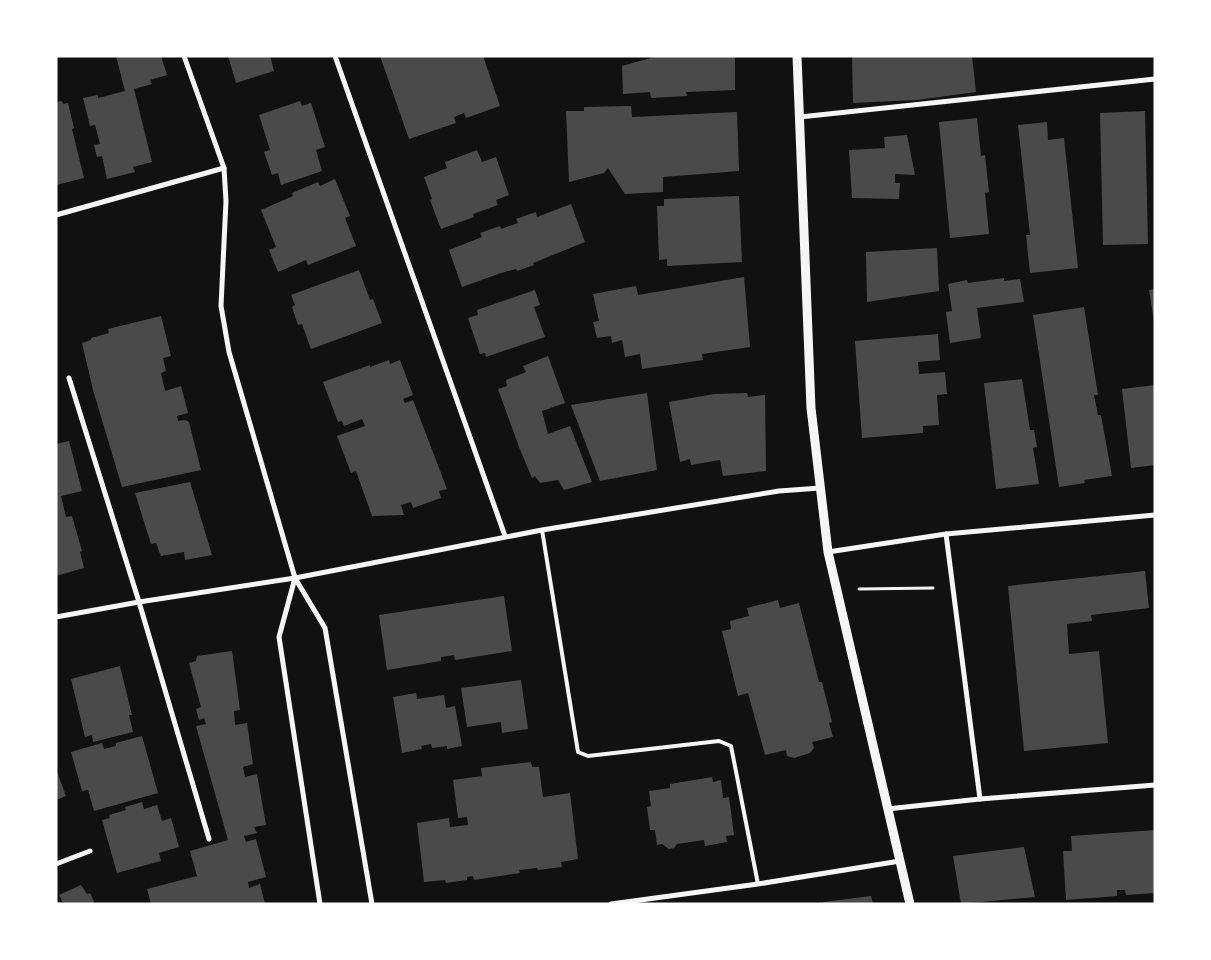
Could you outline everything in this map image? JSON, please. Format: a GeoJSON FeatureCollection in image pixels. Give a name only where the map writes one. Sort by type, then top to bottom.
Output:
{"type":"FeatureCollection","features":[{"type":"Feature","properties":{"kind":"street"},"geometry":{"type":"LineString","coordinates":[[184,56],[224,168],[226,201],[221,306],[229,352],[294,578],[325,628],[372,904]]}},
{"type":"Feature","properties":{"kind":"street"},"geometry":{"type":"LineString","coordinates":[[335,56],[505,536]]}},
{"type":"Feature","properties":{"kind":"street"},"geometry":{"type":"LineString","coordinates":[[797,56],[811,408],[828,552],[910,904]]}},
{"type":"Feature","properties":{"kind":"street"},"geometry":{"type":"LineString","coordinates":[[800,117],[1155,79]]}},
{"type":"Feature","properties":{"kind":"street"},"geometry":{"type":"LineString","coordinates":[[56,215],[224,168]]}},
{"type":"Feature","properties":{"kind":"street"},"geometry":{"type":"LineString","coordinates":[[69,378],[209,839]]}},
{"type":"Feature","properties":{"kind":"street"},"geometry":{"type":"LineString","coordinates":[[56,617],[138,602],[294,578],[505,536],[779,491],[820,488]]}},
{"type":"Feature","properties":{"kind":"street"},"geometry":{"type":"LineString","coordinates":[[828,552],[946,534],[1155,514]]}},
{"type":"Feature","properties":{"kind":"street"},"geometry":{"type":"LineString","coordinates":[[946,534],[980,799]]}},
{"type":"Feature","properties":{"kind":"street"},"geometry":{"type":"LineString","coordinates":[[294,578],[279,637],[320,904]]}},
{"type":"Feature","properties":{"kind":"street"},"geometry":{"type":"LineString","coordinates":[[887,809],[980,799],[1155,785]]}},
{"type":"Feature","properties":{"kind":"street"},"geometry":{"type":"LineString","coordinates":[[56,864],[90,851]]}},
{"type":"Feature","properties":{"kind":"street"},"geometry":{"type":"LineString","coordinates":[[611,904],[758,884],[900,861]]}},
{"type":"Feature","properties":{"kind":"lane"},"geometry":{"type":"LineString","coordinates":[[542,530],[578,752],[588,756],[719,741],[731,746],[758,884]]}},
{"type":"Feature","properties":{"kind":"path"},"geometry":{"type":"LineString","coordinates":[[836,589],[953,587]]}},
{"type":"Feature","properties":{"kind":"building"},"geometry":{"type":"Polygon","coordinates":[[[116,56],[161,56],[167,75],[150,80],[152,84],[134,89],[152,162],[133,167],[135,172],[107,179],[102,156],[97,157],[94,145],[100,144],[95,125],[90,126],[83,98],[98,95],[98,98],[125,91],[116,56]]]}},
{"type":"Feature","properties":{"kind":"building"},"geometry":{"type":"Polygon","coordinates":[[[228,56],[270,56],[274,71],[236,83],[228,56]]]}},
{"type":"Feature","properties":{"kind":"building"},"geometry":{"type":"Polygon","coordinates":[[[380,56],[483,56],[500,106],[466,118],[464,113],[454,117],[456,123],[409,139],[380,56]]]}},
{"type":"Feature","properties":{"kind":"building"},"geometry":{"type":"Polygon","coordinates":[[[658,56],[735,56],[735,90],[686,92],[687,96],[651,98],[650,92],[623,94],[622,66],[658,56]]]}},
{"type":"Feature","properties":{"kind":"building"},"geometry":{"type":"Polygon","coordinates":[[[852,56],[972,56],[976,92],[917,100],[853,103],[852,56]]]}},
{"type":"Feature","properties":{"kind":"building"},"geometry":{"type":"Polygon","coordinates":[[[62,101],[63,104],[68,103],[74,128],[72,129],[84,178],[56,185],[56,102],[62,101]]]}},
{"type":"Feature","properties":{"kind":"building"},"geometry":{"type":"Polygon","coordinates":[[[300,101],[302,106],[311,103],[325,147],[316,150],[322,171],[281,185],[278,173],[272,175],[264,152],[270,150],[259,115],[300,101]]]}},
{"type":"Feature","properties":{"kind":"building"},"geometry":{"type":"Polygon","coordinates":[[[631,106],[632,117],[737,112],[739,171],[663,177],[663,192],[625,194],[608,168],[604,173],[569,182],[566,111],[584,111],[584,107],[631,106]]]}},
{"type":"Feature","properties":{"kind":"building"},"geometry":{"type":"Polygon","coordinates":[[[1145,111],[1148,244],[1103,245],[1100,113],[1145,111]]]}},
{"type":"Feature","properties":{"kind":"building"},"geometry":{"type":"Polygon","coordinates":[[[977,118],[981,156],[985,155],[989,192],[985,193],[989,234],[950,238],[939,122],[977,118]]]}},
{"type":"Feature","properties":{"kind":"building"},"geometry":{"type":"Polygon","coordinates":[[[1047,122],[1048,140],[1064,138],[1078,268],[1030,273],[1026,235],[1030,235],[1018,125],[1047,122]]]}},
{"type":"Feature","properties":{"kind":"building"},"geometry":{"type":"Polygon","coordinates":[[[907,135],[915,175],[895,174],[895,183],[900,183],[899,199],[852,198],[849,150],[885,148],[884,137],[907,135]]]}},
{"type":"Feature","properties":{"kind":"building"},"geometry":{"type":"Polygon","coordinates":[[[477,150],[482,162],[496,157],[509,195],[496,200],[498,205],[473,214],[474,217],[441,229],[424,177],[447,168],[445,162],[477,150]]]}},
{"type":"Feature","properties":{"kind":"building"},"geometry":{"type":"Polygon","coordinates":[[[335,179],[350,216],[345,218],[356,246],[308,265],[306,260],[278,272],[269,250],[276,247],[261,210],[293,196],[292,193],[318,182],[320,186],[335,179]]]}},
{"type":"Feature","properties":{"kind":"building"},"geometry":{"type":"Polygon","coordinates":[[[739,196],[742,262],[667,266],[667,259],[659,260],[657,206],[664,206],[664,199],[739,196]]]}},
{"type":"Feature","properties":{"kind":"building"},"geometry":{"type":"Polygon","coordinates":[[[571,204],[585,242],[533,263],[534,265],[517,271],[516,269],[501,273],[462,287],[449,250],[482,237],[480,233],[500,226],[501,229],[518,223],[516,219],[536,212],[537,217],[571,204]]]}},
{"type":"Feature","properties":{"kind":"building"},"geometry":{"type":"Polygon","coordinates":[[[937,248],[939,291],[867,302],[866,252],[937,248]]]}},
{"type":"Feature","properties":{"kind":"building"},"geometry":{"type":"Polygon","coordinates":[[[359,270],[370,300],[373,299],[382,323],[311,349],[302,324],[298,325],[292,307],[295,305],[291,295],[359,270]]]}},
{"type":"Feature","properties":{"kind":"building"},"geometry":{"type":"Polygon","coordinates":[[[744,277],[750,347],[702,354],[703,360],[642,369],[640,354],[625,357],[622,340],[612,343],[611,336],[597,338],[593,322],[599,321],[593,294],[636,286],[638,295],[744,277]]]}},
{"type":"Feature","properties":{"kind":"building"},"geometry":{"type":"Polygon","coordinates":[[[1004,278],[1004,281],[1020,279],[1024,302],[977,308],[981,338],[950,343],[946,312],[952,311],[948,284],[967,280],[968,283],[1004,278]]]}},
{"type":"Feature","properties":{"kind":"building"},"geometry":{"type":"Polygon","coordinates":[[[1155,289],[1155,321],[1154,321],[1149,290],[1155,289]]]}},
{"type":"Feature","properties":{"kind":"building"},"geometry":{"type":"Polygon","coordinates":[[[535,290],[540,305],[534,307],[545,337],[486,357],[485,353],[480,354],[468,318],[478,315],[477,310],[535,290]]]}},
{"type":"Feature","properties":{"kind":"building"},"geometry":{"type":"Polygon","coordinates":[[[1084,307],[1098,395],[1094,395],[1098,415],[1101,415],[1112,476],[1084,480],[1085,483],[1059,487],[1033,315],[1084,307]]]}},
{"type":"Feature","properties":{"kind":"building"},"geometry":{"type":"Polygon","coordinates":[[[161,316],[171,356],[163,358],[166,371],[161,373],[165,391],[181,386],[188,413],[177,416],[178,421],[185,420],[189,422],[201,470],[122,487],[93,390],[82,343],[91,340],[91,338],[109,333],[108,329],[161,316]]]}},
{"type":"Feature","properties":{"kind":"building"},"geometry":{"type":"Polygon","coordinates":[[[938,334],[940,360],[918,362],[919,374],[945,372],[947,394],[937,395],[939,425],[923,426],[923,433],[862,438],[855,341],[938,334]]]}},
{"type":"Feature","properties":{"kind":"building"},"geometry":{"type":"Polygon","coordinates":[[[548,356],[565,403],[542,411],[548,434],[570,426],[592,482],[564,490],[558,480],[540,483],[535,476],[532,478],[498,389],[507,386],[506,380],[526,372],[523,366],[548,356]]]}},
{"type":"Feature","properties":{"kind":"building"},"geometry":{"type":"Polygon","coordinates":[[[389,360],[390,364],[400,360],[413,395],[403,399],[405,403],[413,400],[447,489],[439,491],[441,498],[413,508],[411,502],[401,505],[404,515],[372,516],[356,471],[351,473],[337,436],[365,426],[362,419],[344,426],[342,421],[338,422],[323,382],[389,360]]]}},
{"type":"Feature","properties":{"kind":"building"},"geometry":{"type":"Polygon","coordinates":[[[1022,379],[1030,430],[1034,430],[1037,447],[1033,448],[1039,484],[996,489],[984,383],[1022,379]]]}},
{"type":"Feature","properties":{"kind":"building"},"geometry":{"type":"Polygon","coordinates":[[[1155,385],[1155,465],[1131,468],[1122,389],[1155,385]]]}},
{"type":"Feature","properties":{"kind":"building"},"geometry":{"type":"Polygon","coordinates":[[[647,393],[657,470],[600,481],[571,405],[647,393]]]}},
{"type":"Feature","properties":{"kind":"building"},"geometry":{"type":"Polygon","coordinates":[[[747,393],[748,397],[765,395],[766,471],[723,476],[720,460],[691,465],[690,459],[680,462],[669,402],[714,394],[747,393]]]}},
{"type":"Feature","properties":{"kind":"building"},"geometry":{"type":"Polygon","coordinates":[[[69,441],[82,491],[61,496],[66,517],[72,516],[82,551],[80,552],[84,568],[56,576],[56,444],[69,441]]]}},
{"type":"Feature","properties":{"kind":"building"},"geometry":{"type":"Polygon","coordinates":[[[190,482],[212,555],[185,560],[184,552],[161,556],[156,543],[151,544],[135,493],[190,482]]]}},
{"type":"Feature","properties":{"kind":"building"},"geometry":{"type":"Polygon","coordinates":[[[1145,571],[1149,608],[1091,615],[1092,621],[1067,624],[1069,654],[1099,651],[1108,743],[1024,751],[1008,586],[1145,571]]]}},
{"type":"Feature","properties":{"kind":"building"},"geometry":{"type":"Polygon","coordinates":[[[504,596],[512,651],[455,660],[454,655],[441,657],[441,661],[387,670],[379,615],[504,596]]]}},
{"type":"Feature","properties":{"kind":"building"},"geometry":{"type":"Polygon","coordinates":[[[778,600],[780,608],[799,603],[819,682],[822,682],[832,722],[829,723],[833,737],[812,742],[814,748],[810,753],[794,758],[787,756],[786,750],[765,755],[748,693],[738,696],[722,631],[731,629],[730,621],[749,616],[747,608],[778,600]]]}},
{"type":"Feature","properties":{"kind":"building"},"geometry":{"type":"Polygon","coordinates":[[[232,651],[240,710],[234,711],[235,725],[247,723],[253,764],[243,767],[245,777],[257,774],[266,825],[254,827],[257,833],[244,836],[246,842],[256,839],[266,877],[248,882],[249,888],[260,884],[265,904],[151,904],[147,889],[197,876],[190,851],[228,840],[196,726],[206,724],[204,718],[199,720],[196,709],[201,707],[189,663],[196,661],[197,656],[232,651]]]}},
{"type":"Feature","properties":{"kind":"building"},"geometry":{"type":"Polygon","coordinates":[[[120,666],[132,715],[129,715],[133,732],[93,742],[92,735],[85,737],[71,679],[120,666]]]}},
{"type":"Feature","properties":{"kind":"building"},"geometry":{"type":"Polygon","coordinates":[[[521,680],[528,729],[502,733],[501,722],[467,727],[461,688],[521,680]]]}},
{"type":"Feature","properties":{"kind":"building"},"geometry":{"type":"Polygon","coordinates":[[[416,693],[417,699],[444,695],[446,708],[455,706],[462,746],[447,749],[447,746],[432,748],[431,744],[421,746],[422,749],[402,753],[393,697],[416,693]]]}},
{"type":"Feature","properties":{"kind":"building"},"geometry":{"type":"Polygon","coordinates":[[[142,736],[158,793],[94,811],[88,790],[82,791],[71,752],[102,743],[104,749],[116,746],[116,743],[142,736]]]}},
{"type":"Feature","properties":{"kind":"building"},"geometry":{"type":"Polygon","coordinates":[[[531,762],[532,767],[539,767],[543,797],[570,793],[578,859],[561,862],[562,867],[519,870],[520,873],[474,880],[473,876],[467,877],[467,880],[446,883],[445,880],[424,882],[417,823],[449,818],[450,827],[468,825],[467,817],[458,818],[453,780],[482,776],[481,768],[531,762]]]}},
{"type":"Feature","properties":{"kind":"building"},"geometry":{"type":"Polygon","coordinates":[[[56,769],[66,796],[56,800],[56,769]]]}},
{"type":"Feature","properties":{"kind":"building"},"geometry":{"type":"Polygon","coordinates":[[[712,777],[713,782],[721,780],[723,798],[729,797],[734,835],[726,836],[727,842],[705,846],[704,840],[677,844],[674,848],[669,849],[662,844],[657,845],[655,830],[650,830],[647,807],[651,806],[649,791],[670,788],[670,784],[712,777]]]}},
{"type":"Feature","properties":{"kind":"building"},"geometry":{"type":"Polygon","coordinates":[[[142,802],[144,809],[157,805],[162,821],[171,818],[179,847],[159,853],[161,861],[117,873],[102,820],[110,818],[109,815],[126,810],[125,807],[142,802]]]}},
{"type":"Feature","properties":{"kind":"building"},"geometry":{"type":"Polygon","coordinates":[[[1155,830],[1155,893],[1126,895],[1125,890],[1117,890],[1117,896],[1066,900],[1063,851],[1072,851],[1071,836],[1155,830]]]}},
{"type":"Feature","properties":{"kind":"building"},"geometry":{"type":"Polygon","coordinates":[[[1024,847],[1035,897],[961,904],[953,856],[1024,847]]]}},
{"type":"Feature","properties":{"kind":"building"},"geometry":{"type":"Polygon","coordinates":[[[81,885],[87,894],[90,893],[95,904],[56,904],[56,901],[63,903],[59,895],[81,885]]]}},
{"type":"Feature","properties":{"kind":"building"},"geometry":{"type":"Polygon","coordinates":[[[871,896],[873,904],[823,904],[823,902],[871,896]]]}}]}
